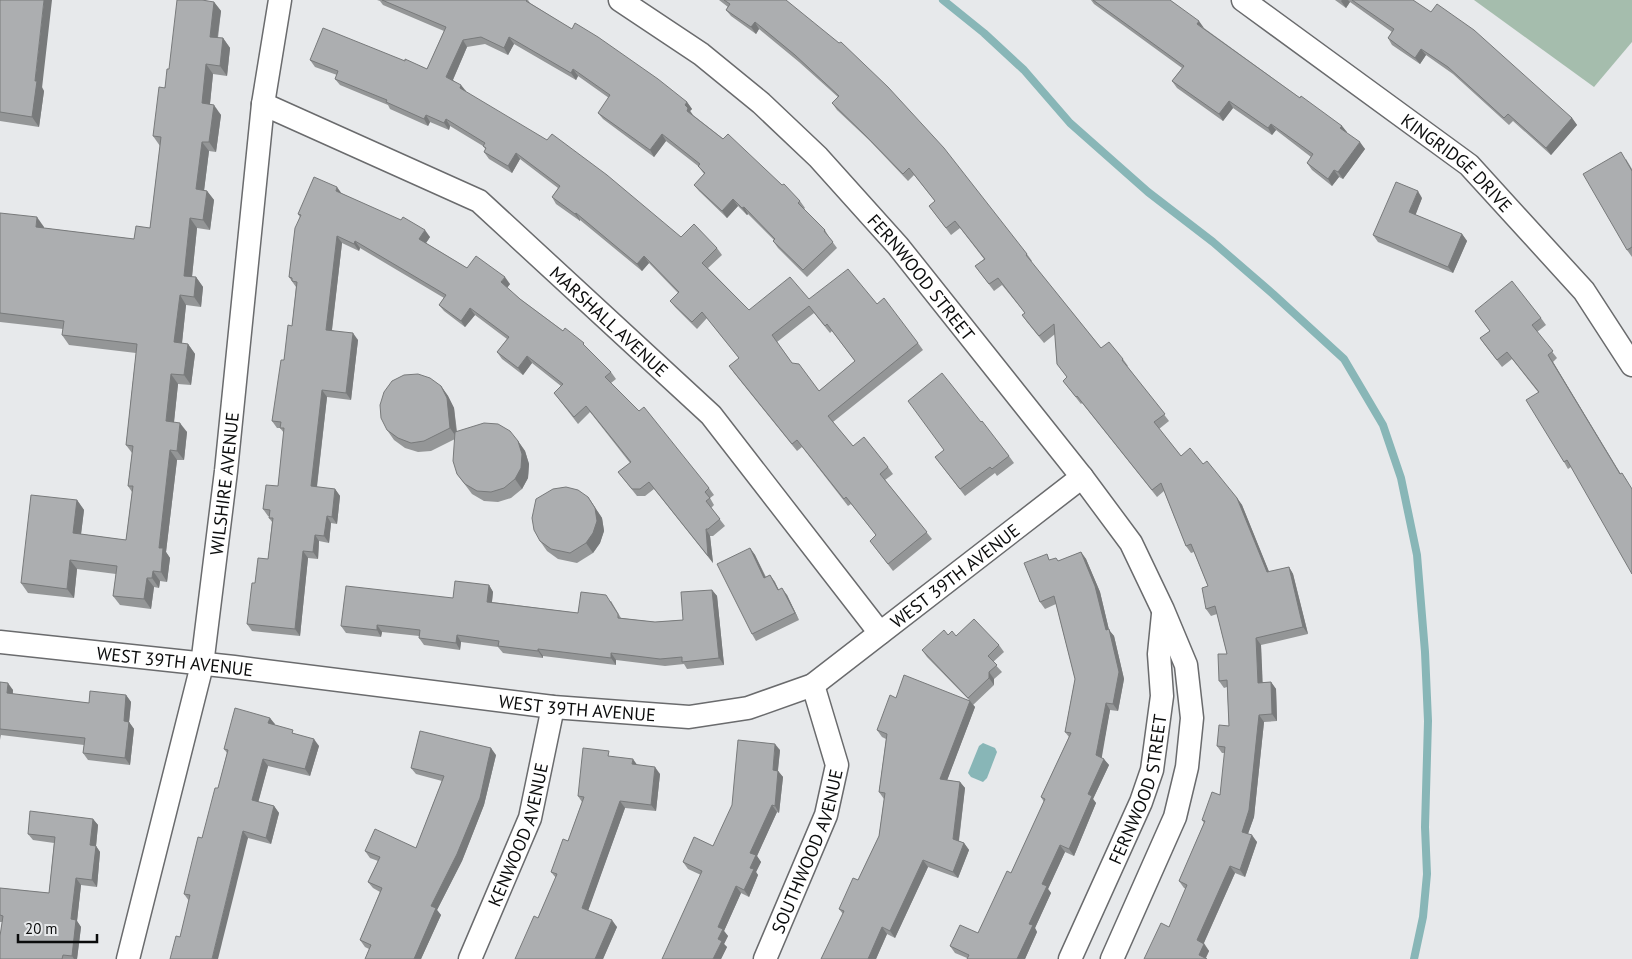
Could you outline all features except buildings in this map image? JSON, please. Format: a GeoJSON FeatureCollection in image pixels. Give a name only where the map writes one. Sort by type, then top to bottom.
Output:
{"type":"FeatureCollection","features":[{"type":"Feature","properties":{"kind":"street","name":"WILSHIRE AVENUE"},"geometry":{"type":"LineString","coordinates":[[128,959],[202,665],[226,471],[263,104],[280,0]]}},
{"type":"Feature","properties":{"kind":"street","name":"FERNWOOD STREET"},"geometry":{"type":"LineString","coordinates":[[620,0],[701,54],[760,103],[818,157],[898,246],[1082,476],[1131,543],[1163,610],[1186,665],[1192,718],[1187,767],[1175,817],[1112,959]]}},
{"type":"Feature","properties":{"kind":"street","name":"KINGRIDGE DRIVE"},"geometry":{"type":"LineString","coordinates":[[1242,0],[1469,165],[1584,291],[1632,365]]}},
{"type":"Feature","properties":{"kind":"street","name":"MARSHALL AVENUE"},"geometry":{"type":"LineString","coordinates":[[263,104],[480,201],[712,415],[880,633]]}},
{"type":"Feature","properties":{"kind":"street","name":"WEST 39TH AVENUE"},"geometry":{"type":"LineString","coordinates":[[0,642],[553,707],[690,717],[748,708],[813,685],[1082,476]]}},
{"type":"Feature","properties":{"kind":"street","name":"FERNWOOD STREET"},"geometry":{"type":"LineString","coordinates":[[1070,959],[1141,802],[1152,770],[1162,696],[1159,654],[1163,610]]}},
{"type":"Feature","properties":{"kind":"street","name":"SOUTHWOOD AVENUE"},"geometry":{"type":"LineString","coordinates":[[765,959],[826,815],[837,765],[813,685]]}},
{"type":"Feature","properties":{"kind":"street","name":"KENWOOD AVENUE"},"geometry":{"type":"LineString","coordinates":[[470,959],[530,818],[553,707]]}},
{"type":"Feature","properties":{"kind":"green space"},"geometry":{"type":"Polygon","coordinates":[[[1474,0],[1632,0],[1632,42],[1594,87],[1474,0]]]}},
{"type":"Feature","properties":{"kind":"water"},"geometry":{"type":"Polygon","coordinates":[[[983,743],[995,748],[997,752],[987,778],[983,782],[971,777],[968,773],[979,746],[983,743]]]}},
{"type":"Feature","properties":{"kind":"waterway"},"geometry":{"type":"LineString","coordinates":[[943,0],[984,33],[1024,70],[1070,123],[1148,192],[1213,242],[1344,359],[1383,425],[1401,478],[1417,555],[1425,652],[1428,721],[1425,827],[1427,874],[1423,917],[1414,959]]}}]}
